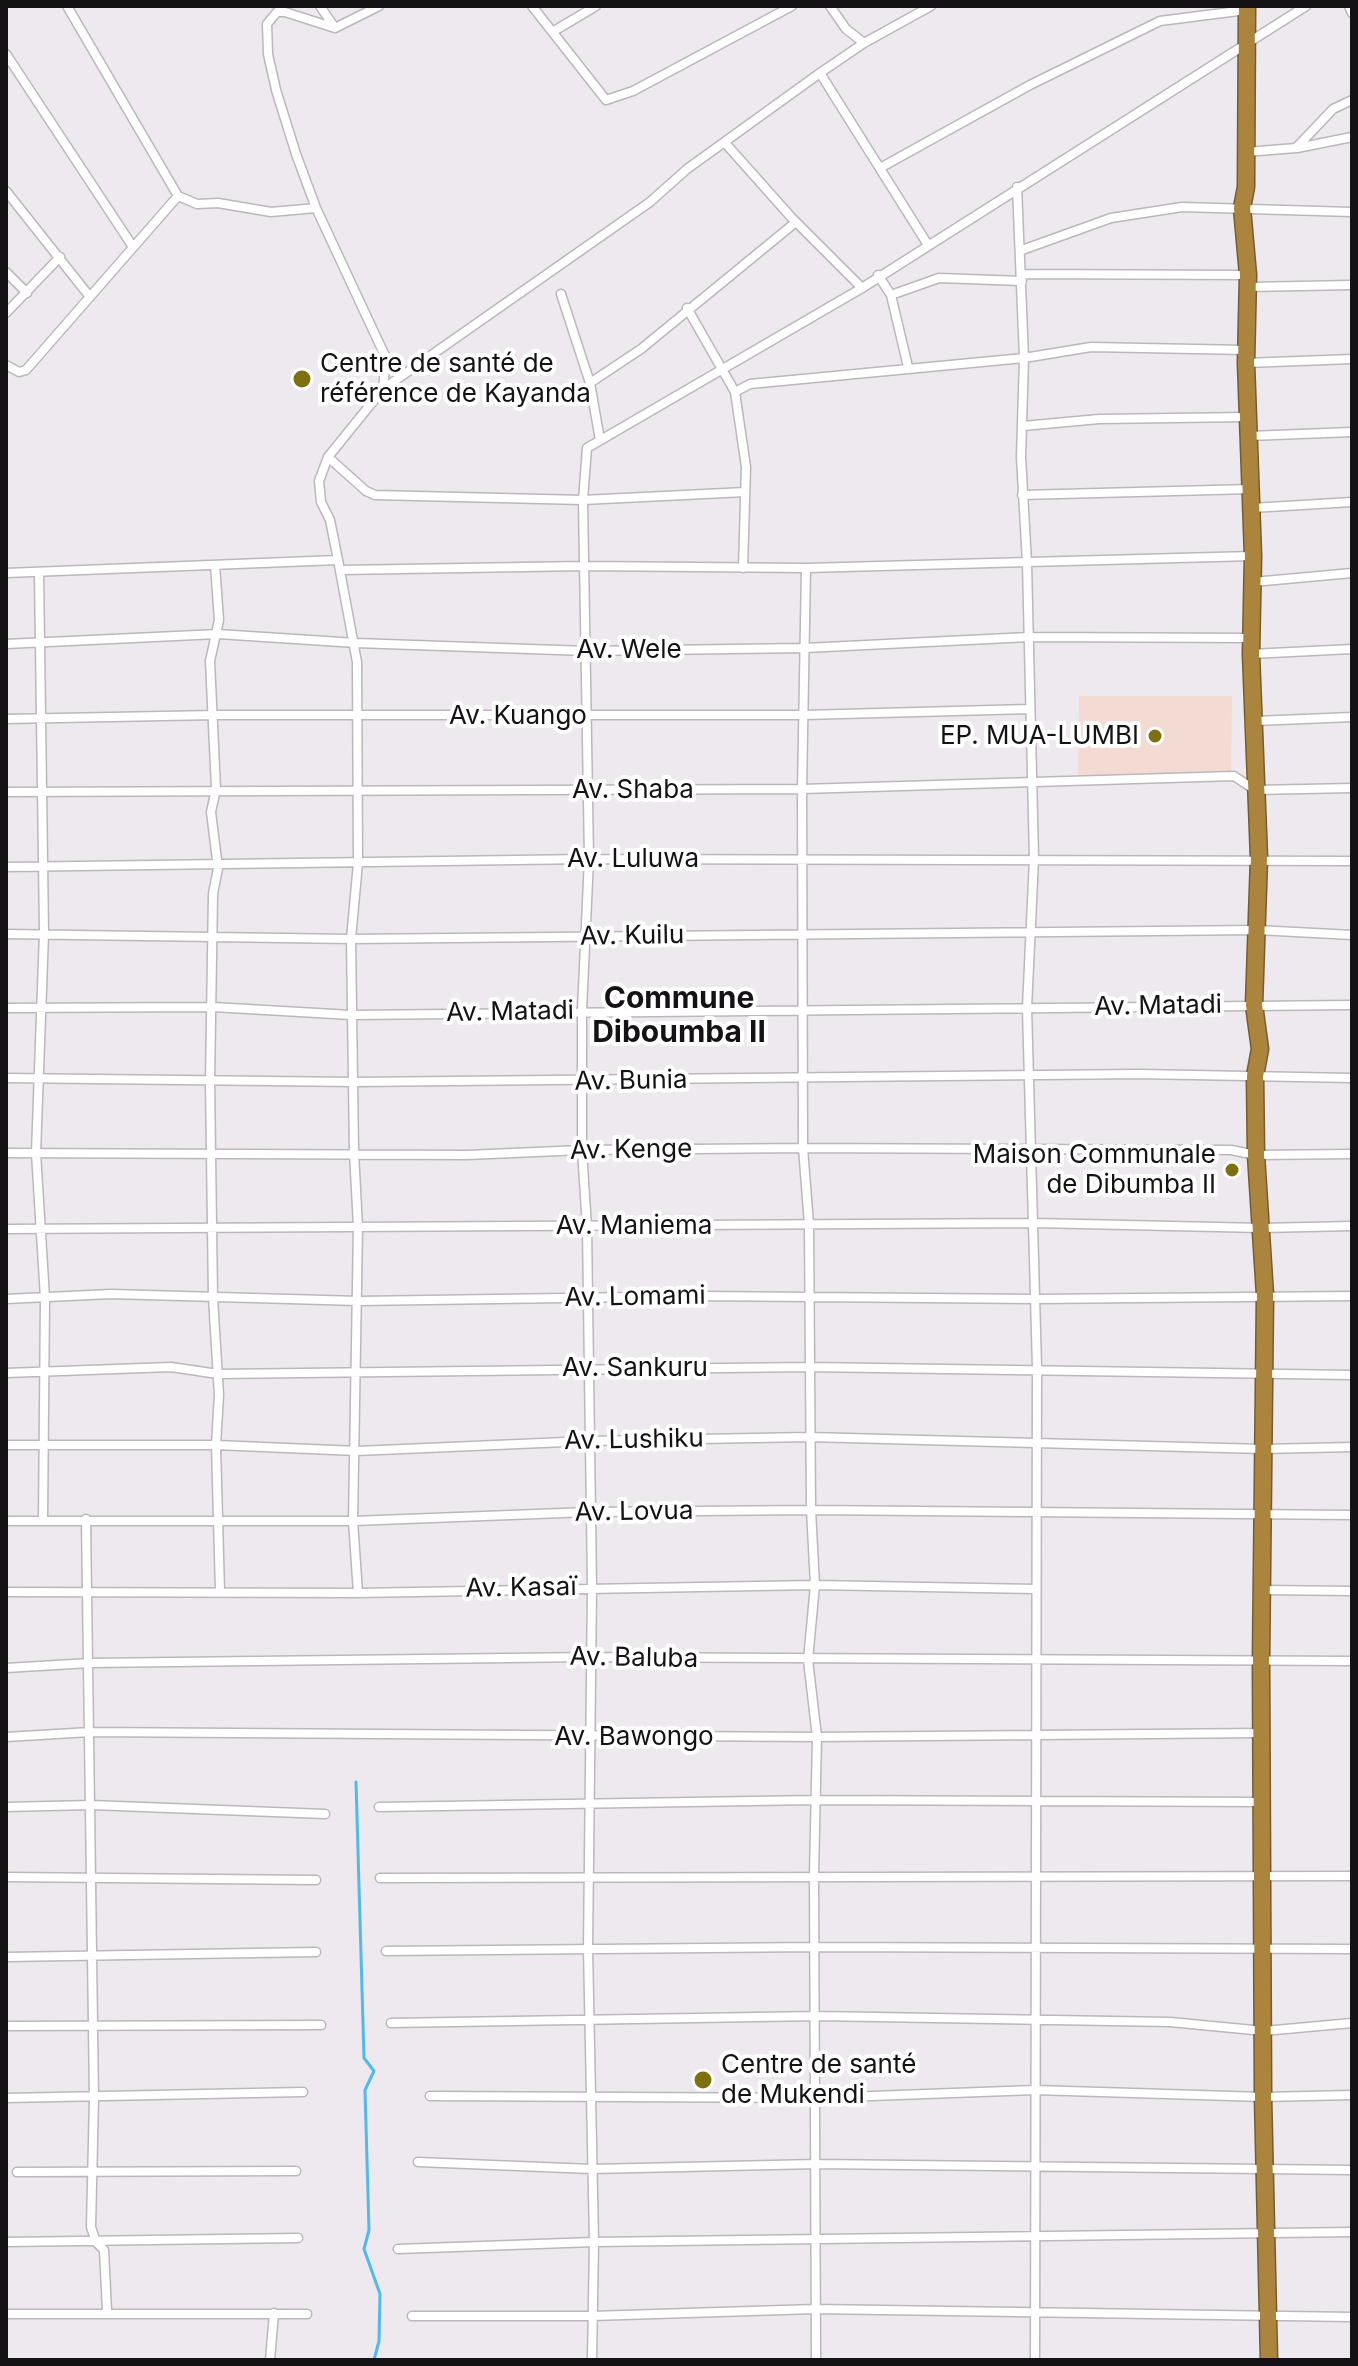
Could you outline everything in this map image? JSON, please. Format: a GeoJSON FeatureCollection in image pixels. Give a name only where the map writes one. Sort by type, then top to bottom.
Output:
{"type":"FeatureCollection","features":[{"type":"Feature","properties":{"kind":"highway"},"geometry":{"type":"LineString","coordinates":[[1247,8],[1246,152],[1242,208],[1248,281],[1247,417],[1252,508],[1252,646],[1259,858],[1254,1005],[1260,1049],[1255,1076],[1256,1155],[1265,1295],[1261,1661],[1263,2097],[1269,2360]]}},
{"type":"Feature","properties":{"kind":"street"},"geometry":{"type":"LineString","coordinates":[[67,6],[178,196],[197,204],[218,203],[271,212],[316,208]]}},
{"type":"Feature","properties":{"kind":"street"},"geometry":{"type":"LineString","coordinates":[[320,6],[335,28]]}},
{"type":"Feature","properties":{"kind":"street"},"geometry":{"type":"LineString","coordinates":[[379,6],[335,28],[285,12],[277,12],[267,24],[268,54],[276,90],[316,208],[386,358],[383,389]]}},
{"type":"Feature","properties":{"kind":"street"},"geometry":{"type":"LineString","coordinates":[[532,6],[606,100],[633,91],[792,6]]}},
{"type":"Feature","properties":{"kind":"street"},"geometry":{"type":"LineString","coordinates":[[554,31],[596,6]]}},
{"type":"Feature","properties":{"kind":"street"},"geometry":{"type":"LineString","coordinates":[[830,6],[846,29],[864,43]]}},
{"type":"Feature","properties":{"kind":"street"},"geometry":{"type":"LineString","coordinates":[[358,1593],[353,1521],[359,1301],[351,1015],[351,939],[358,863],[356,643],[330,520],[318,491],[328,457],[383,389],[726,144],[820,73],[864,43],[931,6]]}},
{"type":"Feature","properties":{"kind":"street"},"geometry":{"type":"LineString","coordinates":[[592,2360],[594,2242],[588,1949],[592,1587],[587,1227],[582,1150],[582,1010],[588,936],[589,859],[583,500],[587,448],[862,288],[1306,6]]}},
{"type":"Feature","properties":{"kind":"street"},"geometry":{"type":"LineString","coordinates":[[1349,6],[1352,13]]}},
{"type":"Feature","properties":{"kind":"street"},"geometry":{"type":"LineString","coordinates":[[880,168],[1030,85],[1160,21],[1247,8]]}},
{"type":"Feature","properties":{"kind":"street"},"geometry":{"type":"LineString","coordinates":[[6,54],[133,247]]}},
{"type":"Feature","properties":{"kind":"street"},"geometry":{"type":"LineString","coordinates":[[820,73],[928,245]]}},
{"type":"Feature","properties":{"kind":"street"},"geometry":{"type":"LineString","coordinates":[[1296,148],[1333,109],[1352,100]]}},
{"type":"Feature","properties":{"kind":"street"},"geometry":{"type":"LineString","coordinates":[[1246,152],[1296,148],[1352,137]]}},
{"type":"Feature","properties":{"kind":"street"},"geometry":{"type":"LineString","coordinates":[[726,144],[796,222],[862,288]]}},
{"type":"Feature","properties":{"kind":"street"},"geometry":{"type":"LineString","coordinates":[[1017,187],[1022,250],[1022,495],[1027,563],[1034,859],[1027,1008],[1028,1148],[1035,1223],[1037,1368],[1033,1801],[1036,1877],[1035,2360]]}},
{"type":"Feature","properties":{"kind":"street"},"geometry":{"type":"LineString","coordinates":[[6,191],[90,297]]}},
{"type":"Feature","properties":{"kind":"street"},"geometry":{"type":"LineString","coordinates":[[6,365],[19,372],[26,370],[178,196]]}},
{"type":"Feature","properties":{"kind":"street"},"geometry":{"type":"LineString","coordinates":[[1022,250],[1124,215],[1182,207],[1352,212]]}},
{"type":"Feature","properties":{"kind":"street"},"geometry":{"type":"LineString","coordinates":[[590,383],[641,349],[687,308],[796,222]]}},
{"type":"Feature","properties":{"kind":"street"},"geometry":{"type":"LineString","coordinates":[[6,313],[60,257]]}},
{"type":"Feature","properties":{"kind":"street"},"geometry":{"type":"LineString","coordinates":[[6,272],[27,293]]}},
{"type":"Feature","properties":{"kind":"street"},"geometry":{"type":"LineString","coordinates":[[878,275],[891,295],[908,367]]}},
{"type":"Feature","properties":{"kind":"street"},"geometry":{"type":"LineString","coordinates":[[891,295],[939,278],[1352,285]]}},
{"type":"Feature","properties":{"kind":"street"},"geometry":{"type":"LineString","coordinates":[[561,294],[590,383],[600,440]]}},
{"type":"Feature","properties":{"kind":"street"},"geometry":{"type":"LineString","coordinates":[[687,308],[735,392],[746,467],[743,568]]}},
{"type":"Feature","properties":{"kind":"street"},"geometry":{"type":"LineString","coordinates":[[735,392],[750,384],[1024,358],[1091,347],[1246,357],[1352,359]]}},
{"type":"Feature","properties":{"kind":"street"},"geometry":{"type":"LineString","coordinates":[[1023,426],[1099,419],[1247,417]]}},
{"type":"Feature","properties":{"kind":"street"},"geometry":{"type":"LineString","coordinates":[[1248,436],[1352,432]]}},
{"type":"Feature","properties":{"kind":"street"},"geometry":{"type":"LineString","coordinates":[[328,457],[366,491],[375,495],[583,500],[745,492]]}},
{"type":"Feature","properties":{"kind":"street"},"geometry":{"type":"LineString","coordinates":[[1022,495],[1251,489]]}},
{"type":"Feature","properties":{"kind":"street"},"geometry":{"type":"LineString","coordinates":[[1252,508],[1352,502]]}},
{"type":"Feature","properties":{"kind":"street"},"geometry":{"type":"LineString","coordinates":[[341,570],[584,566],[806,568],[1253,556]]}},
{"type":"Feature","properties":{"kind":"street"},"geometry":{"type":"LineString","coordinates":[[6,573],[338,560]]}},
{"type":"Feature","properties":{"kind":"street"},"geometry":{"type":"LineString","coordinates":[[215,565],[218,634],[210,661],[215,715],[216,789],[211,812],[217,863],[213,894],[210,1081],[220,1592]]}},
{"type":"Feature","properties":{"kind":"street"},"geometry":{"type":"LineString","coordinates":[[806,568],[802,1010],[805,1078],[803,1148],[809,1224],[809,1437],[815,1585],[808,1660],[817,1737],[814,1875],[817,2016],[816,2360]]}},
{"type":"Feature","properties":{"kind":"street"},"geometry":{"type":"LineString","coordinates":[[39,572],[44,933],[36,1153],[45,1298],[43,1520]]}},
{"type":"Feature","properties":{"kind":"street"},"geometry":{"type":"LineString","coordinates":[[1252,582],[1352,573]]}},
{"type":"Feature","properties":{"kind":"street","name":"Av. Wele"},"geometry":{"type":"LineString","coordinates":[[6,644],[218,634],[356,643],[587,651],[805,648],[1029,637],[1352,649]]}},
{"type":"Feature","properties":{"kind":"street","name":"Av. Kuango"},"geometry":{"type":"LineString","coordinates":[[6,719],[215,715],[804,715],[1030,709]]}},
{"type":"Feature","properties":{"kind":"street"},"geometry":{"type":"LineString","coordinates":[[1255,721],[1352,717]]}},
{"type":"Feature","properties":{"kind":"street","name":"Av. Shaba"},"geometry":{"type":"LineString","coordinates":[[6,792],[802,789],[1234,776],[1255,790]]}},
{"type":"Feature","properties":{"kind":"street"},"geometry":{"type":"LineString","coordinates":[[1255,790],[1352,788]]}},
{"type":"Feature","properties":{"kind":"street","name":"Av. Luluwa"},"geometry":{"type":"LineString","coordinates":[[6,867],[589,859],[1259,858],[1296,862],[1352,861]]}},
{"type":"Feature","properties":{"kind":"street","name":"Av. Kuilu"},"geometry":{"type":"LineString","coordinates":[[6,934],[214,934],[351,939],[1257,930],[1352,935]]}},
{"type":"Feature","properties":{"kind":"street","name":"Av. Matadi"},"geometry":{"type":"LineString","coordinates":[[6,1008],[213,1007],[351,1015],[582,1010],[1352,1005]]}},
{"type":"Feature","properties":{"kind":"street","name":"Av. Bunia"},"geometry":{"type":"LineString","coordinates":[[6,1078],[584,1082],[805,1078],[1352,1078]]}},
{"type":"Feature","properties":{"kind":"street","name":"Av. Kenge"},"geometry":{"type":"LineString","coordinates":[[6,1153],[354,1152],[467,1155],[582,1150],[1028,1148],[1231,1150],[1256,1155],[1352,1154]]}},
{"type":"Feature","properties":{"kind":"street","name":"Av. Maniema"},"geometry":{"type":"LineString","coordinates":[[6,1229],[1035,1223],[1262,1228],[1352,1226]]}},
{"type":"Feature","properties":{"kind":"street","name":"Av. Lomami"},"geometry":{"type":"LineString","coordinates":[[6,1299],[111,1294],[359,1301],[587,1297],[1036,1299],[1352,1296]]}},
{"type":"Feature","properties":{"kind":"street","name":"Av. Sankuru"},"geometry":{"type":"LineString","coordinates":[[6,1373],[171,1367],[218,1374],[809,1367],[1352,1375]]}},
{"type":"Feature","properties":{"kind":"street","name":"Av. Lushiku"},"geometry":{"type":"LineString","coordinates":[[6,1445],[216,1445],[357,1451],[588,1441],[809,1437],[1263,1449],[1352,1447]]}},
{"type":"Feature","properties":{"kind":"street","name":"Av. Lovua"},"geometry":{"type":"LineString","coordinates":[[6,1521],[353,1521],[589,1512],[811,1510],[1262,1517],[1352,1515]]}},
{"type":"Feature","properties":{"kind":"street"},"geometry":{"type":"LineString","coordinates":[[86,1519],[94,2098],[91,2227],[96,2242],[104,2250],[107,2311]]}},
{"type":"Feature","properties":{"kind":"street","name":"Av. Kasaï"},"geometry":{"type":"LineString","coordinates":[[6,1592],[358,1593],[815,1585],[1035,1589]]}},
{"type":"Feature","properties":{"kind":"street"},"geometry":{"type":"LineString","coordinates":[[1263,1590],[1352,1591]]}},
{"type":"Feature","properties":{"kind":"street","name":"Av. Baluba"},"geometry":{"type":"LineString","coordinates":[[6,1668],[90,1663],[591,1657],[1352,1661]]}},
{"type":"Feature","properties":{"kind":"street","name":"Av. Bawongo"},"geometry":{"type":"LineString","coordinates":[[6,1737],[90,1732],[590,1737],[1262,1733]]}},
{"type":"Feature","properties":{"kind":"street"},"geometry":{"type":"LineString","coordinates":[[379,1807],[815,1800],[1263,1802]]}},
{"type":"Feature","properties":{"kind":"street"},"geometry":{"type":"LineString","coordinates":[[6,1807],[91,1805],[325,1814]]}},
{"type":"Feature","properties":{"kind":"street"},"geometry":{"type":"LineString","coordinates":[[380,1878],[814,1875],[1262,1879],[1352,1876]]}},
{"type":"Feature","properties":{"kind":"street"},"geometry":{"type":"LineString","coordinates":[[6,1877],[316,1880]]}},
{"type":"Feature","properties":{"kind":"street"},"geometry":{"type":"LineString","coordinates":[[386,1951],[815,1947],[1352,1949]]}},
{"type":"Feature","properties":{"kind":"street"},"geometry":{"type":"LineString","coordinates":[[6,1957],[316,1952]]}},
{"type":"Feature","properties":{"kind":"street"},"geometry":{"type":"LineString","coordinates":[[391,2023],[817,2016],[1170,2022],[1264,2031],[1352,2023]]}},
{"type":"Feature","properties":{"kind":"street"},"geometry":{"type":"LineString","coordinates":[[6,2026],[321,2025]]}},
{"type":"Feature","properties":{"kind":"street"},"geometry":{"type":"LineString","coordinates":[[430,2096],[817,2098],[1035,2090],[1263,2097],[1352,2095]]}},
{"type":"Feature","properties":{"kind":"street"},"geometry":{"type":"LineString","coordinates":[[6,2098],[303,2092]]}},
{"type":"Feature","properties":{"kind":"street"},"geometry":{"type":"LineString","coordinates":[[418,2162],[592,2169],[817,2164],[1352,2170]]}},
{"type":"Feature","properties":{"kind":"street"},"geometry":{"type":"LineString","coordinates":[[17,2172],[296,2171]]}},
{"type":"Feature","properties":{"kind":"street"},"geometry":{"type":"LineString","coordinates":[[398,2249],[816,2238],[1352,2232]]}},
{"type":"Feature","properties":{"kind":"street"},"geometry":{"type":"LineString","coordinates":[[6,2242],[298,2238]]}},
{"type":"Feature","properties":{"kind":"street"},"geometry":{"type":"LineString","coordinates":[[412,2316],[592,2316],[815,2309],[1352,2317]]}},
{"type":"Feature","properties":{"kind":"street"},"geometry":{"type":"LineString","coordinates":[[6,2314],[107,2311],[307,2314]]}},
{"type":"Feature","properties":{"kind":"street"},"geometry":{"type":"LineString","coordinates":[[270,2360],[274,2313]]}},
{"type":"Feature","properties":{"kind":"shaded area","name":"EP. MUA-LUMBI"},"geometry":{"type":"Polygon","coordinates":[[[1079,696],[1232,696],[1231,776],[1078,776],[1079,696]]]}},
{"type":"Feature","properties":{"kind":"waterway"},"geometry":{"type":"LineString","coordinates":[[356,1782],[364,2058],[374,2071],[365,2090],[369,2230],[364,2249],[380,2294],[379,2341],[374,2360]]}},
{"type":"Feature","properties":{"kind":"place","name":"Centre de santé de référence de Kayanda"},"geometry":{"type":"Point","coordinates":[302,379]}},
{"type":"Feature","properties":{"kind":"place","name":"EP. MUA-LUMBI"},"geometry":{"type":"Point","coordinates":[1155,736]}},
{"type":"Feature","properties":{"kind":"place","name":"Maison Communale de Dibumba II"},"geometry":{"type":"Point","coordinates":[1232,1170]}},
{"type":"Feature","properties":{"kind":"place","name":"Centre de santé de Mukendi"},"geometry":{"type":"Point","coordinates":[703,2080]}},
{"type":"Feature","properties":{"kind":"district","name":"Commune Diboumba II"},"geometry":{"type":"Point","coordinates":[679,1016]}}]}
